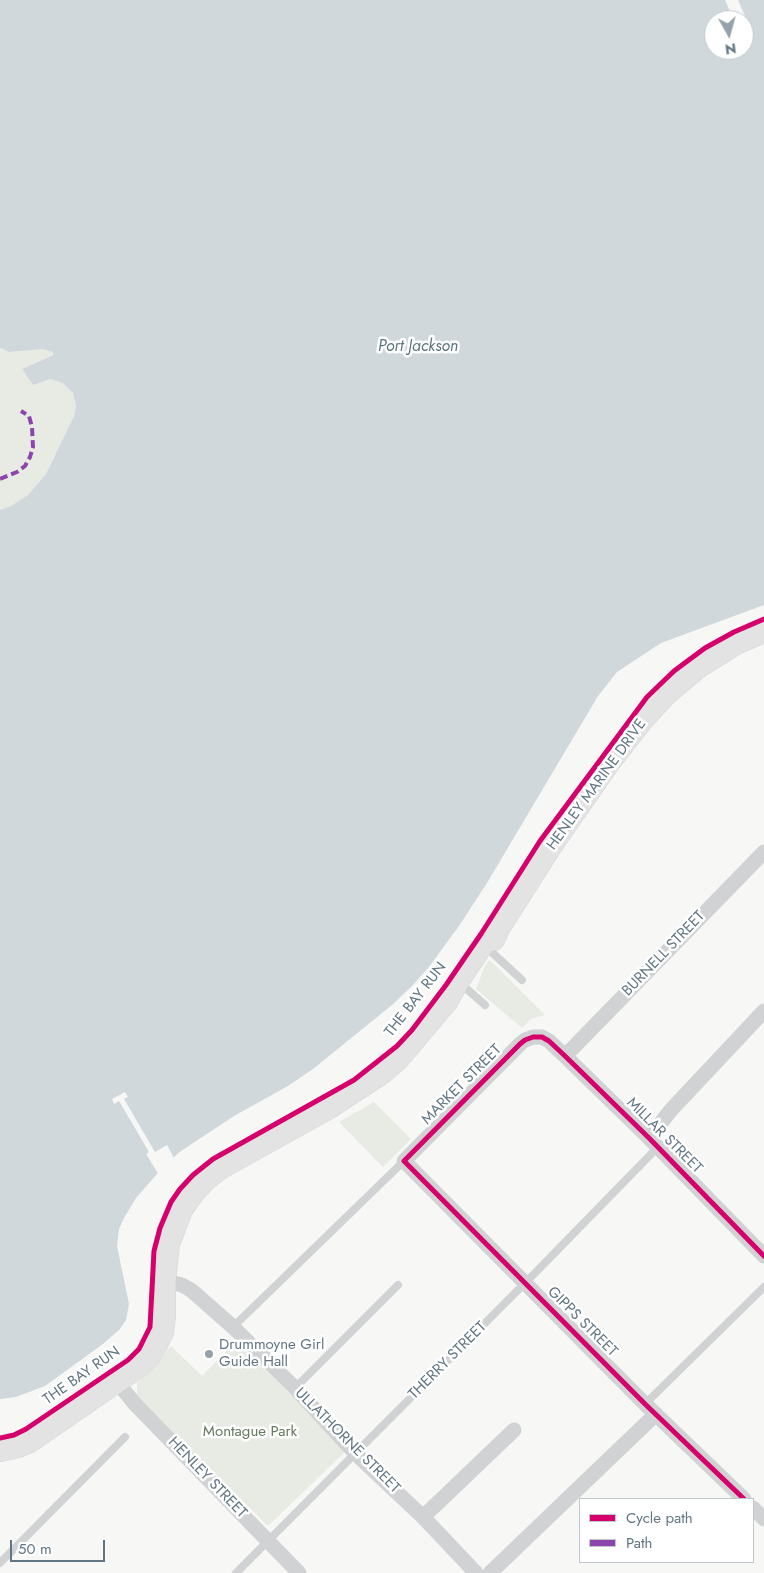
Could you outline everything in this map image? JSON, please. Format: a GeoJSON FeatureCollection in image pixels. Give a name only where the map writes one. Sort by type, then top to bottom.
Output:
{"type":"FeatureCollection","features":[{"type":"Feature","properties":{"kind":"main road","name":"HENLEY MARINE DRIVE"},"geometry":{"type":"LineString","coordinates":[[0,1451],[30,1442],[139,1367],[149,1357],[163,1332],[169,1244],[182,1210],[194,1193],[220,1169],[328,1109],[383,1073],[398,1060],[462,984],[479,969],[486,948],[551,847],[608,765],[643,720],[667,694],[698,668],[738,643],[764,632]]}},
{"type":"Feature","properties":{"kind":"street","name":"BURNELL STREET"},"geometry":{"type":"LineString","coordinates":[[565,1056],[764,852]]}},
{"type":"Feature","properties":{"kind":"street"},"geometry":{"type":"LineString","coordinates":[[653,1142],[671,1110],[764,1011]]}},
{"type":"Feature","properties":{"kind":"street","name":"MARKET STREET"},"geometry":{"type":"LineString","coordinates":[[404,1162],[520,1044],[533,1037],[542,1037]]}},
{"type":"Feature","properties":{"kind":"street","name":"MILLAR STREET"},"geometry":{"type":"LineString","coordinates":[[542,1037],[565,1056],[653,1142],[764,1256]]}},
{"type":"Feature","properties":{"kind":"street","name":"GIPPS STREET"},"geometry":{"type":"LineString","coordinates":[[404,1162],[650,1409],[743,1498]]}},
{"type":"Feature","properties":{"kind":"street","name":"ULLATHORNE STREET"},"geometry":{"type":"LineString","coordinates":[[165,1281],[182,1285],[191,1290],[233,1328],[294,1388],[355,1453],[423,1517],[476,1573]]}},
{"type":"Feature","properties":{"kind":"street","name":"HENLEY STREET"},"geometry":{"type":"LineString","coordinates":[[117,1382],[134,1404],[300,1573]]}},
{"type":"Feature","properties":{"kind":"street"},"geometry":{"type":"LineString","coordinates":[[490,1573],[650,1409]]}},
{"type":"Feature","properties":{"kind":"street"},"geometry":{"type":"LineString","coordinates":[[423,1517],[514,1430]]}},
{"type":"Feature","properties":{"kind":"street"},"geometry":{"type":"LineString","coordinates":[[754,1509],[764,1519]]}},
{"type":"Feature","properties":{"kind":"lane"},"geometry":{"type":"LineString","coordinates":[[486,948],[522,980]]}},
{"type":"Feature","properties":{"kind":"lane"},"geometry":{"type":"LineString","coordinates":[[462,984],[485,1005]]}},
{"type":"Feature","properties":{"kind":"lane","name":"THERRY STREET"},"geometry":{"type":"LineString","coordinates":[[236,1573],[525,1282],[653,1142]]}},
{"type":"Feature","properties":{"kind":"lane","name":"MARKET STREET"},"geometry":{"type":"LineString","coordinates":[[233,1328],[404,1162]]}},
{"type":"Feature","properties":{"kind":"lane"},"geometry":{"type":"LineString","coordinates":[[294,1388],[398,1285]]}},
{"type":"Feature","properties":{"kind":"lane"},"geometry":{"type":"LineString","coordinates":[[650,1409],[764,1287]]}},
{"type":"Feature","properties":{"kind":"lane"},"geometry":{"type":"LineString","coordinates":[[0,1563],[125,1437]]}},
{"type":"Feature","properties":{"kind":"green space"},"geometry":{"type":"Polygon","coordinates":[[[0,348],[15,352],[24,349],[42,349],[53,352],[54,354],[22,369],[31,380],[50,379],[64,383],[73,393],[76,406],[74,416],[46,474],[28,495],[11,506],[0,510],[0,348]]]}},
{"type":"Feature","properties":{"kind":"green space"},"geometry":{"type":"Polygon","coordinates":[[[489,960],[545,1015],[531,1019],[522,1028],[476,989],[489,960]]]}},
{"type":"Feature","properties":{"kind":"green space"},"geometry":{"type":"Polygon","coordinates":[[[374,1102],[411,1139],[383,1167],[339,1122],[374,1102]]]}},
{"type":"Feature","properties":{"kind":"green space","name":"Montague Park"},"geometry":{"type":"Polygon","coordinates":[[[236,1341],[347,1450],[268,1526],[137,1395],[137,1383],[155,1366],[171,1346],[202,1376],[236,1341]]]}},
{"type":"Feature","properties":{"kind":"water","name":"Port Jackson"},"geometry":{"type":"Polygon","coordinates":[[[0,0],[725,0],[730,10],[704,10],[704,60],[754,60],[754,10],[742,10],[738,0],[764,0],[764,605],[661,643],[617,672],[598,696],[487,883],[429,967],[392,1005],[313,1069],[288,1086],[234,1116],[181,1151],[165,1165],[136,1198],[119,1229],[117,1246],[129,1304],[126,1320],[120,1329],[103,1344],[45,1386],[16,1397],[0,1399],[0,510],[11,506],[28,495],[46,474],[74,416],[76,406],[73,393],[63,383],[50,379],[33,385],[22,369],[53,355],[53,352],[42,349],[9,352],[0,348],[0,0]]]}},
{"type":"Feature","properties":{"kind":"pier"},"geometry":{"type":"Polygon","coordinates":[[[125,1092],[128,1097],[124,1099],[155,1152],[167,1145],[175,1160],[159,1175],[146,1154],[149,1152],[119,1101],[114,1104],[112,1099],[125,1092]]]}},
{"type":"Feature","properties":{"kind":"marked path"},"geometry":{"type":"LineString","coordinates":[[0,479],[17,472],[25,466],[30,457],[33,447],[32,427],[29,416],[21,411]]}},
{"type":"Feature","properties":{"kind":"cycle path","name":"THE BAY RUN"},"geometry":{"type":"LineString","coordinates":[[0,1438],[14,1435],[26,1429],[128,1360],[139,1349],[150,1327],[154,1251],[160,1228],[171,1202],[180,1189],[193,1175],[213,1159],[354,1080],[397,1046],[412,1030],[446,985],[540,841],[647,697],[674,671],[705,648],[734,632],[764,619]]}},
{"type":"Feature","properties":{"kind":"cycle path"},"geometry":{"type":"LineString","coordinates":[[743,1498],[645,1404],[404,1161],[520,1044],[533,1037],[542,1037],[565,1056],[649,1138],[764,1256]]}},
{"type":"Feature","properties":{"kind":"place","name":"Drummoyne Girl Guide Hall"},"geometry":{"type":"Point","coordinates":[209,1354]}}]}
